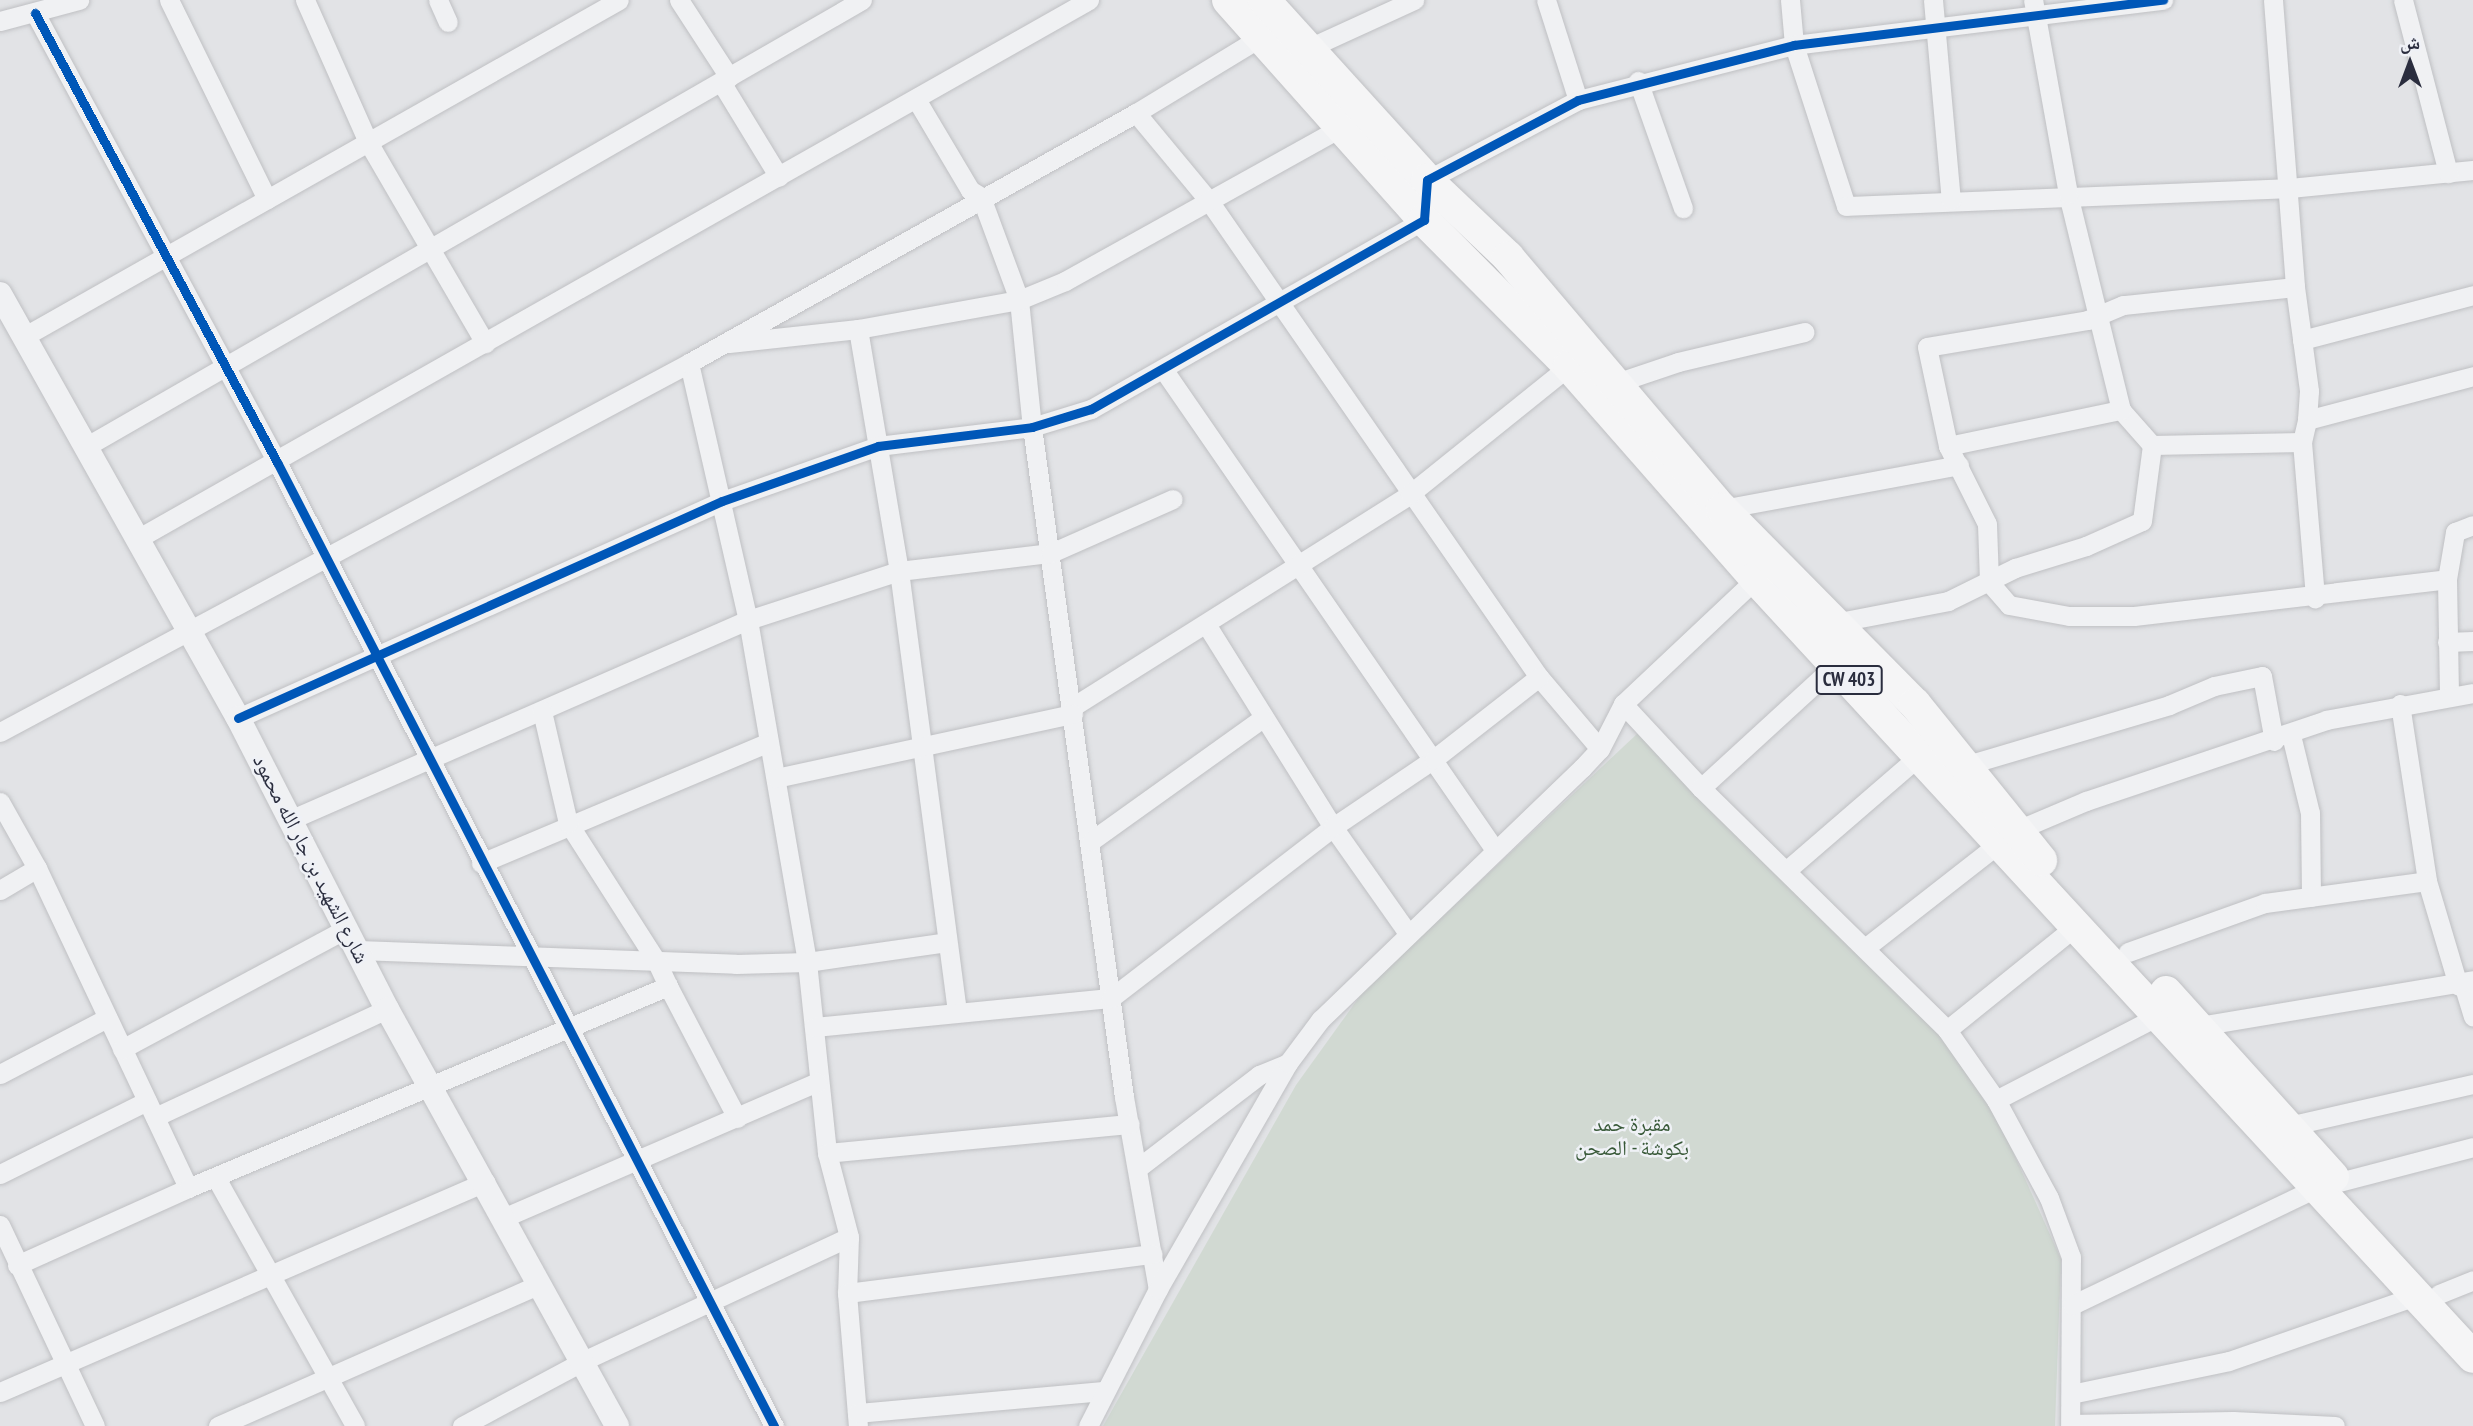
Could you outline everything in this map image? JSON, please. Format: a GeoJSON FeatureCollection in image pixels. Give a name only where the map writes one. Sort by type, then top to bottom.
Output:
{"type":"FeatureCollection","features":[{"type":"Feature","properties":{"kind":"main road","name":"CW 403"},"geometry":{"type":"LineString","coordinates":[[1228,0],[1424,220],[1765,570],[1834,623],[1915,704],[1967,765],[2006,837],[2076,926],[2327,1186],[2426,1295],[2473,1357]]}},
{"type":"Feature","properties":{"kind":"main road","name":"CW 403"},"geometry":{"type":"LineString","coordinates":[[1264,0],[1427,180],[1508,257],[1722,509],[1835,665],[1919,756],[2128,952],[2199,1026],[2289,1126],[2327,1186]]}},
{"type":"Feature","properties":{"kind":"main road","name":"CW 403"},"geometry":{"type":"LineString","coordinates":[[2426,1295],[2473,1326]]}},
{"type":"Feature","properties":{"kind":"street"},"geometry":{"type":"LineString","coordinates":[[0,21],[79,0]]}},
{"type":"Feature","properties":{"kind":"street"},"geometry":{"type":"LineString","coordinates":[[169,0],[267,199]]}},
{"type":"Feature","properties":{"kind":"street"},"geometry":{"type":"LineString","coordinates":[[305,0],[368,142],[485,343]]}},
{"type":"Feature","properties":{"kind":"street"},"geometry":{"type":"LineString","coordinates":[[438,0],[448,22]]}},
{"type":"Feature","properties":{"kind":"street"},"geometry":{"type":"LineString","coordinates":[[25,336],[619,0]]}},
{"type":"Feature","properties":{"kind":"street"},"geometry":{"type":"LineString","coordinates":[[679,0],[779,177]]}},
{"type":"Feature","properties":{"kind":"street"},"geometry":{"type":"LineString","coordinates":[[87,446],[862,0]]}},
{"type":"Feature","properties":{"kind":"street"},"geometry":{"type":"LineString","coordinates":[[137,539],[1089,0]]}},
{"type":"Feature","properties":{"kind":"street"},"geometry":{"type":"LineString","coordinates":[[1307,48],[1414,0]]}},
{"type":"Feature","properties":{"kind":"street"},"geometry":{"type":"LineString","coordinates":[[1546,0],[1578,100]]}},
{"type":"Feature","properties":{"kind":"street"},"geometry":{"type":"LineString","coordinates":[[1790,0],[1794,45],[1846,206],[2068,194],[2289,188],[2473,170]]}},
{"type":"Feature","properties":{"kind":"street"},"geometry":{"type":"LineString","coordinates":[[1933,0],[1951,200]]}},
{"type":"Feature","properties":{"kind":"street"},"geometry":{"type":"LineString","coordinates":[[237,718],[722,500],[878,446],[1032,427],[1091,409],[1424,220],[1427,180],[1578,100],[1639,81],[1794,45],[1936,27],[2034,8],[2158,0]]}},
{"type":"Feature","properties":{"kind":"street"},"geometry":{"type":"LineString","coordinates":[[2273,0],[2295,286],[2309,391],[2302,442],[2315,598]]}},
{"type":"Feature","properties":{"kind":"street"},"geometry":{"type":"LineString","coordinates":[[2403,0],[2448,173]]}},
{"type":"Feature","properties":{"kind":"street"},"geometry":{"type":"LineString","coordinates":[[2034,8],[2068,194],[2121,410],[2152,445],[2302,442]]}},
{"type":"Feature","properties":{"kind":"street"},"geometry":{"type":"LineString","coordinates":[[35,13],[165,259],[277,462],[430,757],[566,1031],[774,1426]]}},
{"type":"Feature","properties":{"kind":"street"},"geometry":{"type":"LineString","coordinates":[[0,733],[188,630],[328,560],[689,363],[981,197],[1136,113],[1261,37]]}},
{"type":"Feature","properties":{"kind":"street"},"geometry":{"type":"LineString","coordinates":[[1639,81],[1683,208]]}},
{"type":"Feature","properties":{"kind":"street"},"geometry":{"type":"LineString","coordinates":[[916,99],[970,190],[981,197],[1019,300],[1032,427],[1111,998],[1158,1289]]}},
{"type":"Feature","properties":{"kind":"street"},"geometry":{"type":"LineString","coordinates":[[1136,113],[1209,201],[1539,677],[1600,749]]}},
{"type":"Feature","properties":{"kind":"street"},"geometry":{"type":"LineString","coordinates":[[721,344],[858,329],[1019,300],[1065,281],[1342,128]]}},
{"type":"Feature","properties":{"kind":"street"},"geometry":{"type":"LineString","coordinates":[[2295,286],[2123,305],[2097,313],[2088,320],[1927,347],[1948,446],[1987,524],[1989,582],[2009,605],[2068,616],[2134,615],[2315,598],[2447,579]]}},
{"type":"Feature","properties":{"kind":"street","name":"شارع الشهيد بن جار الله محمود"},"geometry":{"type":"LineString","coordinates":[[0,294],[237,718],[292,819],[387,1009],[485,1182],[538,1286],[583,1361],[617,1426]]}},
{"type":"Feature","properties":{"kind":"street"},"geometry":{"type":"LineString","coordinates":[[2302,340],[2473,295]]}},
{"type":"Feature","properties":{"kind":"street"},"geometry":{"type":"LineString","coordinates":[[858,329],[899,571],[957,1011]]}},
{"type":"Feature","properties":{"kind":"street"},"geometry":{"type":"LineString","coordinates":[[1616,383],[1678,362],[1805,332]]}},
{"type":"Feature","properties":{"kind":"street"},"geometry":{"type":"LineString","coordinates":[[689,363],[748,620],[807,962],[817,1082],[827,1153],[849,1237],[848,1293],[858,1419],[1102,1391]]}},
{"type":"Feature","properties":{"kind":"street"},"geometry":{"type":"LineString","coordinates":[[776,778],[1073,710],[1410,494],[1569,366]]}},
{"type":"Feature","properties":{"kind":"street"},"geometry":{"type":"LineString","coordinates":[[1163,369],[1495,850]]}},
{"type":"Feature","properties":{"kind":"street"},"geometry":{"type":"LineString","coordinates":[[2307,421],[2473,376]]}},
{"type":"Feature","properties":{"kind":"street"},"geometry":{"type":"LineString","coordinates":[[1948,446],[2121,410]]}},
{"type":"Feature","properties":{"kind":"street"},"geometry":{"type":"LineString","coordinates":[[1834,623],[1948,601],[2141,521],[2152,445]]}},
{"type":"Feature","properties":{"kind":"street"},"geometry":{"type":"LineString","coordinates":[[1722,509],[1959,465]]}},
{"type":"Feature","properties":{"kind":"street"},"geometry":{"type":"LineString","coordinates":[[292,819],[748,620],[899,571],[1051,552],[1173,499]]}},
{"type":"Feature","properties":{"kind":"street"},"geometry":{"type":"LineString","coordinates":[[2449,694],[2447,579],[2455,532],[2473,525]]}},
{"type":"Feature","properties":{"kind":"street"},"geometry":{"type":"LineString","coordinates":[[1087,1426],[1102,1391],[1158,1289],[1288,1063],[1320,1020],[1407,932],[1600,749],[1623,704],[1765,570]]}},
{"type":"Feature","properties":{"kind":"street"},"geometry":{"type":"LineString","coordinates":[[1206,624],[1333,827],[1407,932]]}},
{"type":"Feature","properties":{"kind":"street"},"geometry":{"type":"LineString","coordinates":[[2447,642],[2473,641]]}},
{"type":"Feature","properties":{"kind":"street"},"geometry":{"type":"LineString","coordinates":[[1701,788],[1835,665]]}},
{"type":"Feature","properties":{"kind":"street"},"geometry":{"type":"LineString","coordinates":[[1967,765],[2169,705],[2214,687],[2262,676],[2310,813],[2311,897]]}},
{"type":"Feature","properties":{"kind":"street"},"geometry":{"type":"LineString","coordinates":[[814,1027],[1111,998],[1333,827],[1434,759],[1539,677]]}},
{"type":"Feature","properties":{"kind":"street"},"geometry":{"type":"LineString","coordinates":[[1865,948],[2006,837],[2184,767],[2282,738],[2326,720],[2449,694],[2473,693]]}},
{"type":"Feature","properties":{"kind":"street"},"geometry":{"type":"LineString","coordinates":[[1623,704],[1701,788],[1947,1030],[1996,1100],[2062,1230],[2071,1257],[2071,1425],[2234,1421],[2335,1426]]}},
{"type":"Feature","properties":{"kind":"street"},"geometry":{"type":"LineString","coordinates":[[2400,704],[2427,881],[2465,983],[2473,1017]]}},
{"type":"Feature","properties":{"kind":"street"},"geometry":{"type":"LineString","coordinates":[[542,711],[568,823],[657,962],[737,1118]]}},
{"type":"Feature","properties":{"kind":"street"},"geometry":{"type":"LineString","coordinates":[[1091,841],[1263,719]]}},
{"type":"Feature","properties":{"kind":"street"},"geometry":{"type":"LineString","coordinates":[[481,863],[568,823],[769,742]]}},
{"type":"Feature","properties":{"kind":"street"},"geometry":{"type":"LineString","coordinates":[[1787,870],[1919,756]]}},
{"type":"Feature","properties":{"kind":"street"},"geometry":{"type":"LineString","coordinates":[[0,802],[37,868],[188,1188]]}},
{"type":"Feature","properties":{"kind":"street"},"geometry":{"type":"LineString","coordinates":[[0,890],[37,868]]}},
{"type":"Feature","properties":{"kind":"street"},"geometry":{"type":"LineString","coordinates":[[2128,952],[2265,903],[2427,881]]}},
{"type":"Feature","properties":{"kind":"street"},"geometry":{"type":"LineString","coordinates":[[1947,1030],[2076,926]]}},
{"type":"Feature","properties":{"kind":"street"},"geometry":{"type":"LineString","coordinates":[[122,1049],[352,940],[528,955],[657,962],[807,962],[947,942]]}},
{"type":"Feature","properties":{"kind":"street"},"geometry":{"type":"LineString","coordinates":[[2199,1026],[2465,983]]}},
{"type":"Feature","properties":{"kind":"street"},"geometry":{"type":"LineString","coordinates":[[17,1265],[188,1188],[668,986]]}},
{"type":"Feature","properties":{"kind":"street"},"geometry":{"type":"LineString","coordinates":[[0,1174],[387,1009]]}},
{"type":"Feature","properties":{"kind":"street"},"geometry":{"type":"LineString","coordinates":[[1996,1100],[2160,1015]]}},
{"type":"Feature","properties":{"kind":"street"},"geometry":{"type":"LineString","coordinates":[[0,1074],[107,1018]]}},
{"type":"Feature","properties":{"kind":"street"},"geometry":{"type":"LineString","coordinates":[[1138,1168],[1259,1075],[1288,1063]]}},
{"type":"Feature","properties":{"kind":"street"},"geometry":{"type":"LineString","coordinates":[[503,1218],[817,1082]]}},
{"type":"Feature","properties":{"kind":"street"},"geometry":{"type":"LineString","coordinates":[[2289,1126],[2473,1084]]}},
{"type":"Feature","properties":{"kind":"street"},"geometry":{"type":"LineString","coordinates":[[827,1153],[1130,1124]]}},
{"type":"Feature","properties":{"kind":"street"},"geometry":{"type":"LineString","coordinates":[[2072,1305],[2327,1186],[2473,1147]]}},
{"type":"Feature","properties":{"kind":"street"},"geometry":{"type":"LineString","coordinates":[[216,1178],[355,1426]]}},
{"type":"Feature","properties":{"kind":"street"},"geometry":{"type":"LineString","coordinates":[[0,1392],[485,1182]]}},
{"type":"Feature","properties":{"kind":"street"},"geometry":{"type":"LineString","coordinates":[[0,1225],[62,1365],[95,1426]]}},
{"type":"Feature","properties":{"kind":"street"},"geometry":{"type":"LineString","coordinates":[[462,1426],[583,1361],[708,1300],[849,1237]]}},
{"type":"Feature","properties":{"kind":"street"},"geometry":{"type":"LineString","coordinates":[[848,1293],[1153,1254]]}},
{"type":"Feature","properties":{"kind":"street"},"geometry":{"type":"LineString","coordinates":[[2071,1394],[2229,1361],[2473,1280]]}},
{"type":"Feature","properties":{"kind":"street"},"geometry":{"type":"LineString","coordinates":[[218,1426],[538,1286]]}},
{"type":"Feature","properties":{"kind":"green space","name":"مقبرة حمد بكوشة - الصحن"},"geometry":{"type":"Polygon","coordinates":[[[1638,733],[1940,1033],[2001,1125],[2061,1259],[2055,1426],[1103,1426],[1296,1085],[1365,989],[1638,733]]]}},
{"type":"Feature","properties":{"kind":"cycle path"},"geometry":{"type":"LineString","coordinates":[[238,718],[722,501],[878,446],[1032,427],[1091,409],[1424,220],[1427,180],[1578,100],[1794,45],[2163,0]]}},
{"type":"Feature","properties":{"kind":"cycle path"},"geometry":{"type":"LineString","coordinates":[[35,13],[277,462],[774,1426]]}}]}
